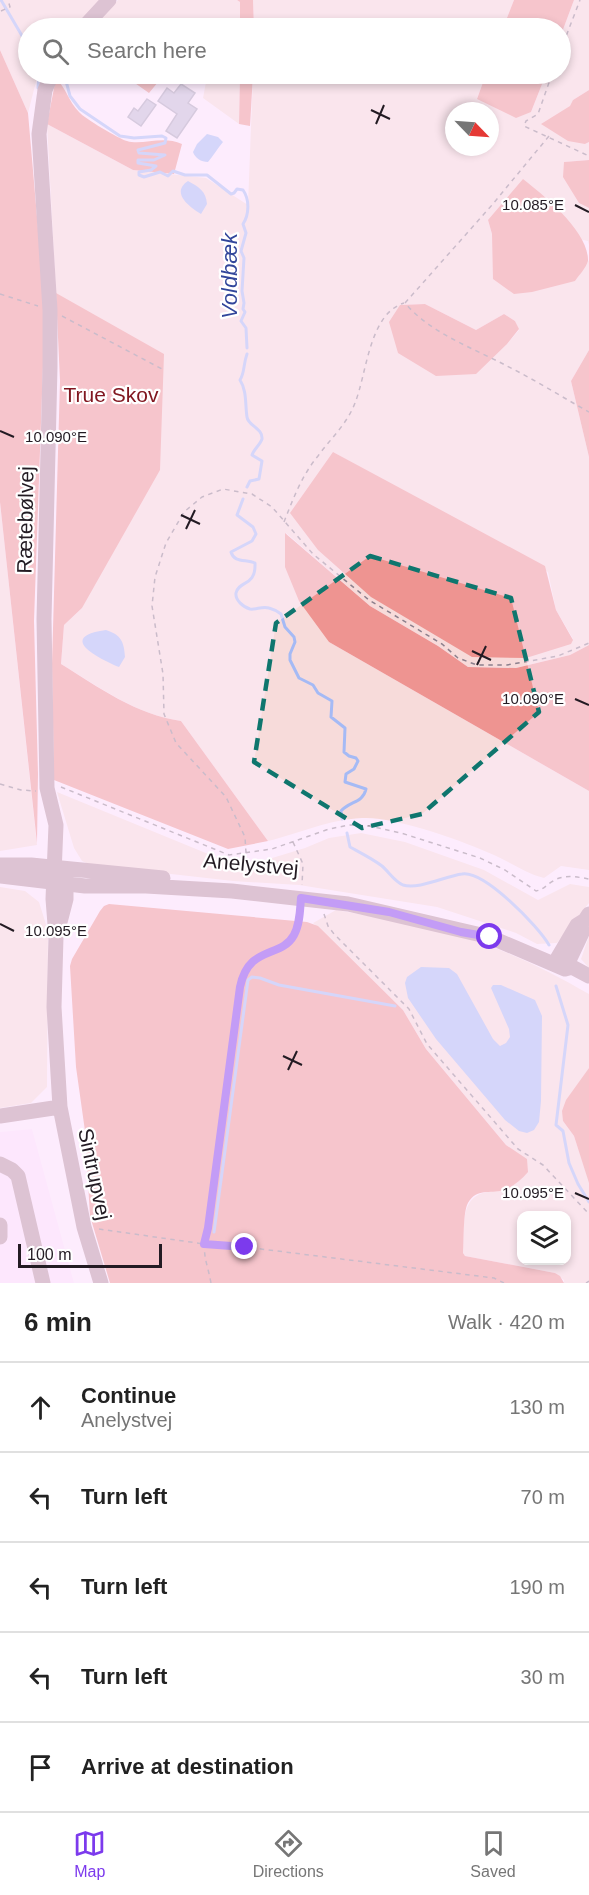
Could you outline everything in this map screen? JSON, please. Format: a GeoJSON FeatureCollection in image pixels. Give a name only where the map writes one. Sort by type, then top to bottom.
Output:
{"type":"FeatureCollection","features":[{"type":"Feature","properties":{"kind":"street"},"geometry":{"type":"LineString","coordinates":[[92,18],[109,0]]}},
{"type":"Feature","properties":{"kind":"street","name":"Rætebølvej"},"geometry":{"type":"LineString","coordinates":[[48,84],[39,134],[50,310],[44,619],[47,788],[56,825],[63,836],[66,850],[61,875]]}},
{"type":"Feature","properties":{"kind":"street","name":"Anelystvej"},"geometry":{"type":"LineString","coordinates":[[0,865],[61,875],[179,888],[360,898],[486,930],[490,937]]}},
{"type":"Feature","properties":{"kind":"street","name":"Anelystvej"},"geometry":{"type":"LineString","coordinates":[[0,876],[61,875]]}},
{"type":"Feature","properties":{"kind":"street","name":"Sintrupvej"},"geometry":{"type":"LineString","coordinates":[[61,875],[66,899],[56,937],[54,1007],[60,1107],[84,1227],[101,1283]]}},
{"type":"Feature","properties":{"kind":"street","name":"Anelystvej"},"geometry":{"type":"LineString","coordinates":[[301,894],[321,901],[389,912],[461,932],[490,937],[559,966],[572,967],[589,976]]}},
{"type":"Feature","properties":{"kind":"street"},"geometry":{"type":"LineString","coordinates":[[559,966],[584,929],[587,917]]}},
{"type":"Feature","properties":{"kind":"street","name":"Anelystvej"},"geometry":{"type":"LineString","coordinates":[[559,966],[569,976],[589,986]]}},
{"type":"Feature","properties":{"kind":"street","name":"Sintrupvej"},"geometry":{"type":"LineString","coordinates":[[0,1116],[60,1107]]}},
{"type":"Feature","properties":{"kind":"street"},"geometry":{"type":"LineString","coordinates":[[0,1164],[18,1176],[43,1283]]}},
{"type":"Feature","properties":{"kind":"street"},"geometry":{"type":"LineString","coordinates":[[0,1226],[0,1237]]}},
{"type":"Feature","properties":{"kind":"path"},"geometry":{"type":"LineString","coordinates":[[2,11],[10,7],[8,0]]}},
{"type":"Feature","properties":{"kind":"path"},"geometry":{"type":"LineString","coordinates":[[571,24],[580,0]]}},
{"type":"Feature","properties":{"kind":"path"},"geometry":{"type":"LineString","coordinates":[[548,84],[538,114],[523,125],[589,156]]}},
{"type":"Feature","properties":{"kind":"path"},"geometry":{"type":"LineString","coordinates":[[284,522],[306,474],[317,456],[346,421],[355,404],[379,325],[393,307],[405,303],[492,205],[549,136]]}},
{"type":"Feature","properties":{"kind":"path"},"geometry":{"type":"LineString","coordinates":[[0,294],[50,310],[162,369]]}},
{"type":"Feature","properties":{"kind":"path"},"geometry":{"type":"LineString","coordinates":[[405,303],[415,315],[450,337],[589,412]]}},
{"type":"Feature","properties":{"kind":"path"},"geometry":{"type":"LineString","coordinates":[[246,853],[245,837],[226,797],[176,743],[164,714],[163,674],[152,606],[155,577],[165,543],[184,512],[201,496],[223,489],[252,494],[272,507],[313,554],[369,600],[442,644],[458,658],[477,665],[507,665],[558,656],[589,643]]}},
{"type":"Feature","properties":{"kind":"path"},"geometry":{"type":"LineString","coordinates":[[0,784],[33,792],[47,788],[63,788],[229,855],[272,849],[329,829],[349,825],[369,826],[401,833],[480,858],[505,870],[536,891],[545,889],[554,880],[564,877],[589,879]]}},
{"type":"Feature","properties":{"kind":"path"},"geometry":{"type":"LineString","coordinates":[[211,1283],[203,1255],[204,1244],[242,977],[252,961],[286,943],[293,936],[298,925],[303,864],[293,842]]}},
{"type":"Feature","properties":{"kind":"path"},"geometry":{"type":"LineString","coordinates":[[321,901],[324,915],[334,934],[409,1009],[427,1044],[481,1108],[518,1149],[543,1165],[589,1214]]}},
{"type":"Feature","properties":{"kind":"path"},"geometry":{"type":"LineString","coordinates":[[84,1227],[204,1244],[494,1278],[504,1283]]}},
{"type":"Feature","properties":{"kind":"highlighted area"},"geometry":{"type":"Polygon","coordinates":[[[370,556],[511,598],[539,712],[422,814],[362,828],[254,762],[276,623],[370,556]]]}},
{"type":"Feature","properties":{"kind":"shaded area"},"geometry":{"type":"Polygon","coordinates":[[[32,1129],[74,1283],[0,1283],[0,1132],[32,1129]]]}},
{"type":"Feature","properties":{"kind":"green space"},"geometry":{"type":"Polygon","coordinates":[[[0,0],[101,0],[85,18],[18,18],[18,84],[35,84],[28,113],[0,50],[0,0]]]}},
{"type":"Feature","properties":{"kind":"green space"},"geometry":{"type":"Polygon","coordinates":[[[118,0],[237,0],[240,2],[240,18],[101,18],[118,0]]]}},
{"type":"Feature","properties":{"kind":"green space"},"geometry":{"type":"Polygon","coordinates":[[[237,0],[253,0],[254,18],[240,18],[240,2],[237,0]]]}},
{"type":"Feature","properties":{"kind":"green space"},"geometry":{"type":"Polygon","coordinates":[[[253,0],[514,0],[507,18],[254,18],[253,0]]]}},
{"type":"Feature","properties":{"kind":"green space"},"geometry":{"type":"Polygon","coordinates":[[[514,0],[574,0],[567,18],[507,18],[514,0]]]}},
{"type":"Feature","properties":{"kind":"green space"},"geometry":{"type":"Polygon","coordinates":[[[574,0],[589,0],[589,90],[573,100],[585,144],[589,142],[589,160],[564,162],[579,203],[589,208],[589,245],[588,241],[488,220],[492,234],[575,281],[589,260],[589,350],[571,381],[589,457],[589,645],[570,655],[516,668],[468,667],[438,646],[370,606],[286,533],[329,642],[589,791],[589,870],[561,866],[544,878],[481,849],[410,825],[376,818],[337,821],[268,841],[181,721],[149,713],[134,706],[104,691],[61,664],[64,625],[82,608],[56,293],[47,124],[133,170],[206,178],[248,205],[253,84],[482,84],[477,99],[489,102],[445,102],[445,156],[499,156],[499,104],[531,112],[542,84],[571,84],[571,18],[567,18],[574,0]],[[425,304],[400,305],[507,344],[519,330],[515,321],[504,314],[476,330],[425,304]],[[333,452],[573,639],[556,610],[548,572],[333,452]]]}},
{"type":"Feature","properties":{"kind":"green space","name":"True Skov"},"geometry":{"type":"Polygon","coordinates":[[[0,50],[28,113],[45,309],[34,621],[38,774],[37,843],[0,502],[0,50]]]}},
{"type":"Feature","properties":{"kind":"green space"},"geometry":{"type":"Polygon","coordinates":[[[55,84],[60,84],[79,112],[127,141],[167,140],[182,144],[174,174],[133,170],[47,124],[55,84]]]}},
{"type":"Feature","properties":{"kind":"green space"},"geometry":{"type":"Polygon","coordinates":[[[136,84],[156,84],[149,93],[136,84]]]}},
{"type":"Feature","properties":{"kind":"green space"},"geometry":{"type":"Polygon","coordinates":[[[206,84],[240,84],[239,124],[203,98],[206,84]]]}},
{"type":"Feature","properties":{"kind":"green space"},"geometry":{"type":"Polygon","coordinates":[[[240,84],[252,84],[250,126],[239,124],[240,84]]]}},
{"type":"Feature","properties":{"kind":"green space"},"geometry":{"type":"Polygon","coordinates":[[[482,84],[542,84],[531,112],[516,118],[499,110],[499,102],[483,102],[477,99],[482,84]]]}},
{"type":"Feature","properties":{"kind":"green space"},"geometry":{"type":"Polygon","coordinates":[[[589,90],[589,142],[585,144],[568,141],[541,124],[570,106],[573,100],[589,90]]]}},
{"type":"Feature","properties":{"kind":"green space"},"geometry":{"type":"Polygon","coordinates":[[[589,160],[589,208],[579,203],[563,177],[564,162],[589,160]]]}},
{"type":"Feature","properties":{"kind":"green space"},"geometry":{"type":"Polygon","coordinates":[[[523,179],[553,204],[573,226],[581,238],[588,261],[575,281],[514,294],[493,279],[492,234],[488,220],[523,179]]]}},
{"type":"Feature","properties":{"kind":"green space","name":"True Skov"},"geometry":{"type":"Polygon","coordinates":[[[56,293],[164,354],[160,470],[82,608],[64,625],[61,664],[133,706],[165,718],[181,721],[268,841],[228,849],[54,780],[52,664],[60,381],[56,293]]]}},
{"type":"Feature","properties":{"kind":"green space"},"geometry":{"type":"Polygon","coordinates":[[[425,304],[476,330],[504,314],[515,321],[519,329],[476,374],[436,376],[398,353],[389,322],[400,305],[425,304]]]}},
{"type":"Feature","properties":{"kind":"green space"},"geometry":{"type":"Polygon","coordinates":[[[589,350],[589,457],[571,381],[589,350]]]}},
{"type":"Feature","properties":{"kind":"green space"},"geometry":{"type":"Polygon","coordinates":[[[333,452],[545,566],[556,610],[573,640],[571,644],[526,658],[472,657],[371,597],[318,550],[290,513],[333,452]]]}},
{"type":"Feature","properties":{"kind":"green space"},"geometry":{"type":"Polygon","coordinates":[[[0,502],[37,845],[0,851],[0,502]]]}},
{"type":"Feature","properties":{"kind":"green space"},"geometry":{"type":"Polygon","coordinates":[[[285,533],[370,606],[438,646],[468,667],[516,668],[570,655],[589,645],[589,791],[329,642],[299,601],[285,567],[285,533]]]}},
{"type":"Feature","properties":{"kind":"green space"},"geometry":{"type":"Polygon","coordinates":[[[57,792],[235,863],[259,862],[329,838],[361,833],[405,842],[484,870],[538,900],[570,884],[589,887],[589,903],[557,943],[537,944],[516,933],[437,907],[299,885],[233,881],[91,865],[82,861],[74,848],[57,792]]]}},
{"type":"Feature","properties":{"kind":"green space"},"geometry":{"type":"Polygon","coordinates":[[[0,887],[25,891],[39,902],[48,931],[47,1087],[31,1103],[0,1108],[0,887]]]}},
{"type":"Feature","properties":{"kind":"green space"},"geometry":{"type":"Polygon","coordinates":[[[109,904],[307,922],[318,926],[403,1010],[426,1049],[506,1145],[527,1159],[528,1172],[516,1184],[500,1191],[477,1194],[470,1200],[464,1222],[463,1253],[465,1256],[555,1273],[564,1283],[110,1283],[90,1216],[85,1131],[76,1067],[70,966],[100,911],[109,904]]]}},
{"type":"Feature","properties":{"kind":"green space"},"geometry":{"type":"Polygon","coordinates":[[[336,910],[445,932],[509,954],[589,994],[589,1068],[563,1121],[574,1136],[589,1181],[589,1283],[564,1283],[564,1280],[555,1273],[465,1256],[463,1253],[464,1219],[470,1202],[476,1196],[486,1192],[499,1191],[527,1160],[506,1145],[426,1049],[403,1010],[313,923],[336,910]]]}},
{"type":"Feature","properties":{"kind":"green space"},"geometry":{"type":"Polygon","coordinates":[[[589,936],[589,968],[581,959],[589,936]]]}},
{"type":"Feature","properties":{"kind":"green space"},"geometry":{"type":"Polygon","coordinates":[[[589,1068],[589,1183],[574,1136],[563,1121],[562,1111],[566,1100],[589,1068]]]}},
{"type":"Feature","properties":{"kind":"water"},"geometry":{"type":"Polygon","coordinates":[[[207,134],[218,137],[223,142],[208,162],[199,159],[193,152],[207,134]]]}},
{"type":"Feature","properties":{"kind":"water"},"geometry":{"type":"Polygon","coordinates":[[[188,181],[199,187],[205,196],[207,204],[201,214],[187,204],[181,195],[183,186],[188,181]]]}},
{"type":"Feature","properties":{"kind":"water"},"geometry":{"type":"Polygon","coordinates":[[[106,630],[115,634],[123,643],[125,657],[119,667],[92,653],[83,642],[84,637],[91,633],[106,630]]]}},
{"type":"Feature","properties":{"kind":"water"},"geometry":{"type":"Polygon","coordinates":[[[421,967],[449,968],[457,974],[493,1039],[500,1046],[510,1037],[509,1029],[491,988],[493,985],[501,985],[535,1000],[542,1016],[541,1101],[539,1122],[534,1130],[527,1133],[519,1131],[505,1120],[436,1039],[408,998],[405,983],[407,977],[421,967]]]}},
{"type":"Feature","properties":{"kind":"building"},"geometry":{"type":"Polygon","coordinates":[[[181,84],[195,93],[188,103],[197,109],[177,138],[166,131],[177,114],[158,101],[167,88],[174,93],[181,84]]]}},
{"type":"Feature","properties":{"kind":"building"},"geometry":{"type":"Polygon","coordinates":[[[147,99],[156,105],[141,126],[128,117],[134,108],[138,111],[147,99]]]}},
{"type":"Feature","properties":{"kind":"waterway","name":"Voldbæk"},"geometry":{"type":"LineString","coordinates":[[1,0],[18,29]]}},
{"type":"Feature","properties":{"kind":"waterway"},"geometry":{"type":"LineString","coordinates":[[38,84],[38,88]]}},
{"type":"Feature","properties":{"kind":"waterway","name":"Voldbæk"},"geometry":{"type":"LineString","coordinates":[[67,84],[70,96],[80,109],[120,136],[134,138],[162,136],[166,138],[165,143],[138,150],[139,153],[165,155],[154,160],[138,160],[138,163],[156,166],[151,170],[139,172],[139,175],[144,177],[160,172],[168,176],[173,171],[185,175],[207,175],[231,194],[237,189],[243,190],[248,207],[243,224],[246,233],[241,251],[244,258],[242,291],[245,312],[241,321],[246,328],[247,348]]}},
{"type":"Feature","properties":{"kind":"waterway","name":"Voldbæk"},"geometry":{"type":"LineString","coordinates":[[247,354],[240,380],[245,393],[248,420],[262,435],[252,455],[262,461],[259,479],[250,481],[247,487]]}},
{"type":"Feature","properties":{"kind":"waterway","name":"Voldbæk"},"geometry":{"type":"LineString","coordinates":[[243,499],[237,515],[253,527],[256,534],[252,541],[231,552],[235,558],[255,563],[255,571],[250,580],[240,586],[236,593],[237,598],[242,605],[250,609],[266,608],[281,614],[285,627],[294,637],[295,642],[290,660],[299,678],[313,685],[318,693],[332,701],[331,717],[345,728],[344,752],[358,761],[354,769],[346,774],[345,782],[366,789],[362,797],[341,811],[342,819]]}},
{"type":"Feature","properties":{"kind":"waterway","name":"Voldbæk"},"geometry":{"type":"LineString","coordinates":[[347,833],[350,847],[385,868],[403,885],[416,886],[462,874],[472,875],[483,881],[510,901],[534,925],[549,945]]}},
{"type":"Feature","properties":{"kind":"waterway"},"geometry":{"type":"LineString","coordinates":[[214,1232],[248,980],[252,977],[260,978],[279,985],[395,1006]]}},
{"type":"Feature","properties":{"kind":"waterway","name":"Voldbæk"},"geometry":{"type":"LineString","coordinates":[[556,986],[568,1025],[556,1125],[563,1131],[569,1163],[589,1202]]}},
{"type":"Feature","properties":{"kind":"route"},"geometry":{"type":"LineString","coordinates":[[245,1247],[204,1244],[240,987],[245,969],[252,961],[291,940],[298,925],[301,898],[389,912],[461,932],[490,937]]}}]}
